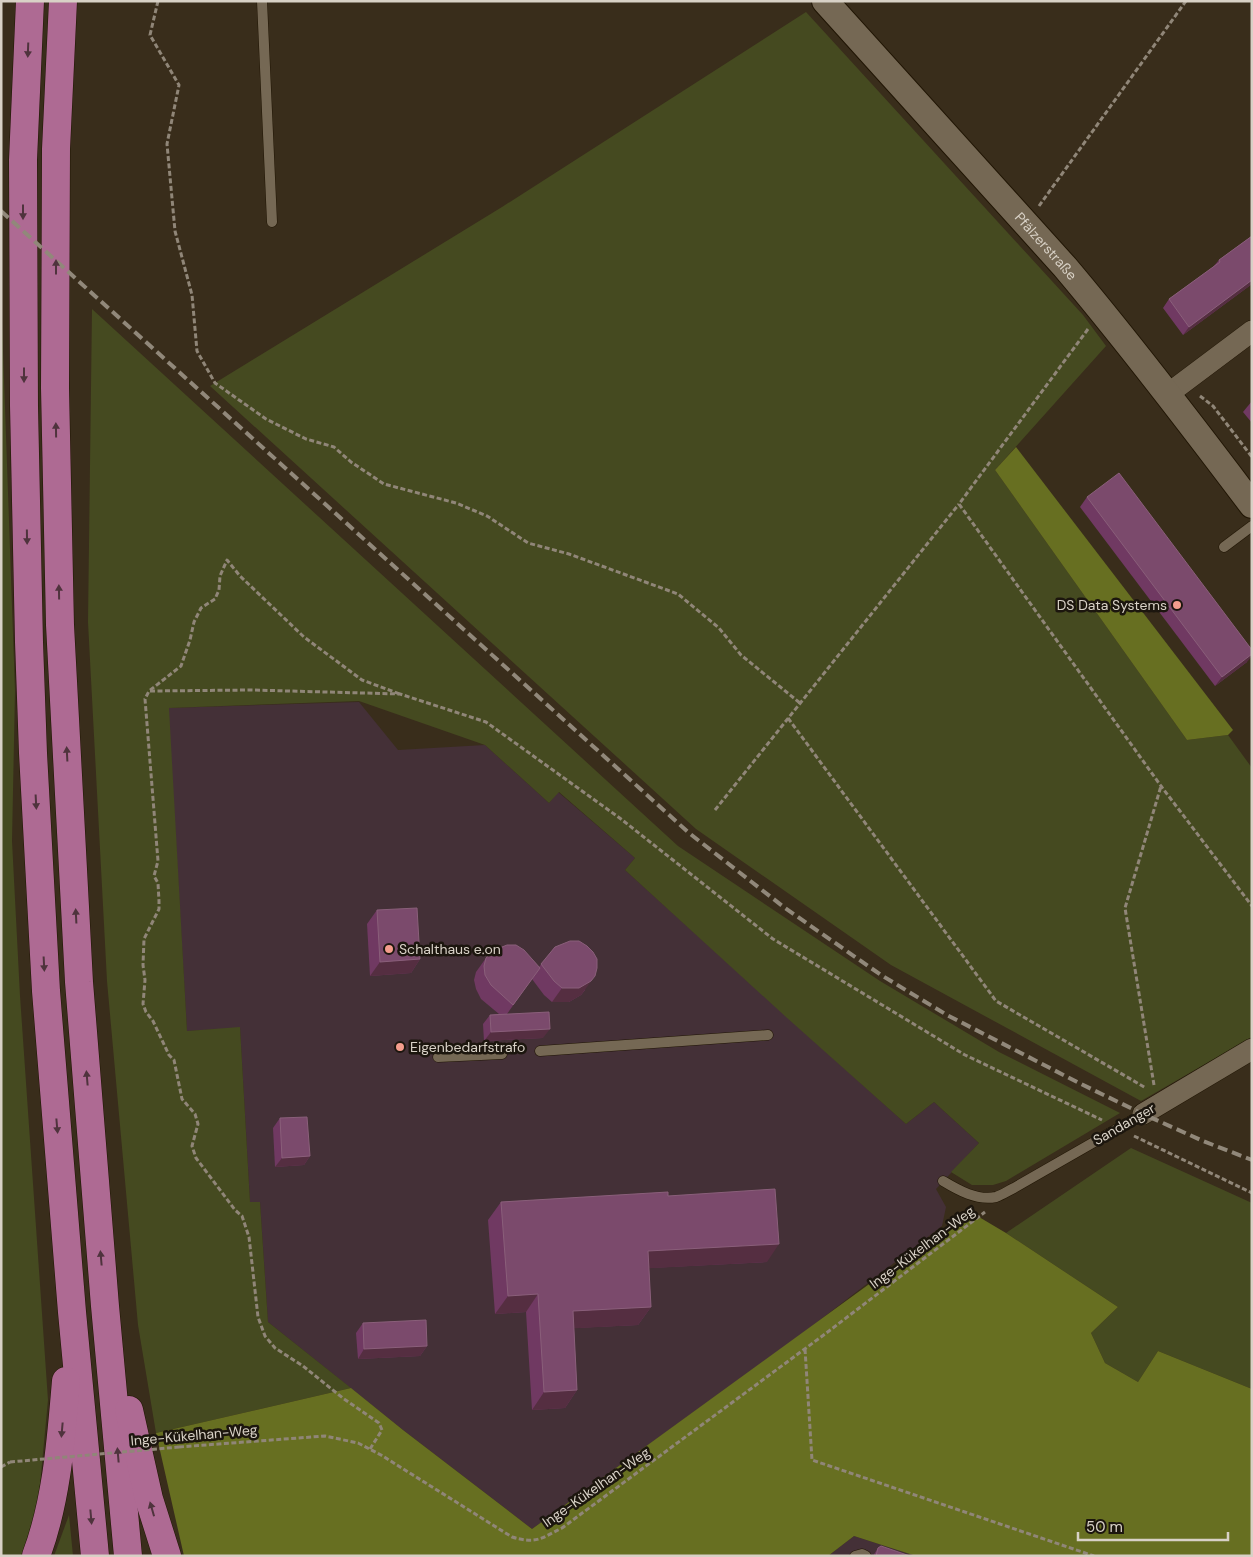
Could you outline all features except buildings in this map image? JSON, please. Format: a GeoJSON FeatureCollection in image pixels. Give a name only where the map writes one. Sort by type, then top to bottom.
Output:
{"type":"FeatureCollection","features":[{"type":"Feature","properties":{"kind":"highway"},"geometry":{"type":"LineString","coordinates":[[30,1],[23,160],[24,406],[33,754],[46,991],[72,1312],[95,1556]]}},
{"type":"Feature","properties":{"kind":"highway"},"geometry":{"type":"LineString","coordinates":[[63,1],[56,169],[55,388],[60,625],[79,982],[105,1306],[128,1556]]}},
{"type":"Feature","properties":{"kind":"highway"},"geometry":{"type":"LineString","coordinates":[[105,1306],[149,1499],[167,1556]]}},
{"type":"Feature","properties":{"kind":"highway"},"geometry":{"type":"LineString","coordinates":[[36,1556],[44,1532],[60,1450],[72,1312]]}},
{"type":"Feature","properties":{"kind":"street","name":"Pfälzerstraße"},"geometry":{"type":"LineString","coordinates":[[825,1],[1102,310],[1176,388],[1252,505]]}},
{"type":"Feature","properties":{"kind":"street"},"geometry":{"type":"LineString","coordinates":[[1176,388],[1252,331]]}},
{"type":"Feature","properties":{"kind":"street","name":"Sandanger"},"geometry":{"type":"LineString","coordinates":[[1152,1104],[1252,1049]]}},
{"type":"Feature","properties":{"kind":"lane"},"geometry":{"type":"LineString","coordinates":[[262,1],[272,222]]}},
{"type":"Feature","properties":{"kind":"lane"},"geometry":{"type":"LineString","coordinates":[[1224,547],[1252,526]]}},
{"type":"Feature","properties":{"kind":"lane"},"geometry":{"type":"LineString","coordinates":[[540,1051],[768,1035]]}},
{"type":"Feature","properties":{"kind":"lane"},"geometry":{"type":"LineString","coordinates":[[438,1058],[502,1054]]}},
{"type":"Feature","properties":{"kind":"lane","name":"Sandanger"},"geometry":{"type":"LineString","coordinates":[[996,1197],[1118,1128],[1152,1104]]}},
{"type":"Feature","properties":{"kind":"lane"},"geometry":{"type":"LineString","coordinates":[[943,1180],[960,1192],[977,1196],[996,1197]]}},
{"type":"Feature","properties":{"kind":"lane"},"geometry":{"type":"LineString","coordinates":[[855,1556],[862,1554],[866,1556]]}},
{"type":"Feature","properties":{"kind":"path"},"geometry":{"type":"LineString","coordinates":[[158,1],[150,35],[179,85],[167,144],[175,231],[192,295],[196,351],[215,383],[266,418],[306,439],[334,447],[351,462],[384,484],[456,503],[487,516],[528,544],[569,554],[678,594],[719,628],[741,655],[800,703]]}},
{"type":"Feature","properties":{"kind":"path"},"geometry":{"type":"LineString","coordinates":[[1026,224],[1186,1]]}},
{"type":"Feature","properties":{"kind":"path"},"geometry":{"type":"LineString","coordinates":[[714,810],[959,504],[1102,310]]}},
{"type":"Feature","properties":{"kind":"path"},"geometry":{"type":"LineString","coordinates":[[1176,388],[1214,406],[1252,457]]}},
{"type":"Feature","properties":{"kind":"path"},"geometry":{"type":"LineString","coordinates":[[959,504],[1161,786],[1252,906]]}},
{"type":"Feature","properties":{"kind":"path"},"geometry":{"type":"LineString","coordinates":[[370,1449],[382,1430],[379,1423],[344,1399],[303,1366],[275,1348],[265,1336],[258,1317],[249,1237],[242,1216],[235,1210],[196,1158],[192,1146],[198,1124],[195,1114],[182,1099],[174,1060],[169,1055],[153,1021],[142,1004],[146,980],[144,939],[159,909],[158,883],[154,876],[158,860],[145,699],[149,691],[181,666],[194,622],[201,608],[215,599],[219,590],[220,576],[227,560],[240,576],[304,637],[362,680],[486,722],[621,819],[773,939],[965,1055],[1252,1193]]}},
{"type":"Feature","properties":{"kind":"path"},"geometry":{"type":"LineString","coordinates":[[149,691],[252,690],[400,694]]}},
{"type":"Feature","properties":{"kind":"path"},"geometry":{"type":"LineString","coordinates":[[788,718],[996,1001],[1152,1104]]}},
{"type":"Feature","properties":{"kind":"path"},"geometry":{"type":"LineString","coordinates":[[1152,1104],[1125,908],[1161,786]]}},
{"type":"Feature","properties":{"kind":"path","name":"Inge-Kükelhan-Weg"},"geometry":{"type":"LineString","coordinates":[[1,1467],[10,1462],[325,1436],[358,1443],[512,1537],[525,1541],[538,1541],[562,1528],[805,1349],[984,1214],[996,1197]]}},
{"type":"Feature","properties":{"kind":"path"},"geometry":{"type":"LineString","coordinates":[[805,1349],[812,1460],[1094,1556]]}},
{"type":"Feature","properties":{"kind":"shaded area"},"geometry":{"type":"Polygon","coordinates":[[[359,702],[398,750],[485,745],[549,803],[558,792],[635,858],[625,870],[906,1124],[934,1102],[979,1143],[936,1189],[946,1207],[942,1226],[803,1333],[532,1529],[403,1430],[268,1322],[260,1202],[250,1202],[240,1028],[187,1031],[168,708],[359,702]]]}},
{"type":"Feature","properties":{"kind":"shaded area"},"geometry":{"type":"Polygon","coordinates":[[[854,1536],[916,1556],[828,1556],[854,1536]]]}},
{"type":"Feature","properties":{"kind":"green space"},"geometry":{"type":"Polygon","coordinates":[[[806,12],[1083,315],[1106,346],[995,470],[1187,740],[1228,735],[1252,768],[1252,1037],[1141,1101],[891,965],[696,829],[210,386],[502,207],[806,12]]]}},
{"type":"Feature","properties":{"kind":"green space"},"geometry":{"type":"Polygon","coordinates":[[[1,294],[15,691],[12,841],[20,996],[48,1400],[37,1516],[22,1556],[1,1556],[1,294]]]}},
{"type":"Feature","properties":{"kind":"green space"},"geometry":{"type":"Polygon","coordinates":[[[92,309],[678,846],[880,981],[999,1052],[1120,1113],[1006,1181],[993,1185],[972,1185],[951,1172],[979,1143],[934,1102],[906,1124],[625,870],[635,858],[559,792],[549,803],[485,745],[359,701],[169,708],[187,1031],[240,1027],[250,1202],[260,1202],[268,1322],[351,1388],[156,1433],[138,1325],[107,981],[88,622],[92,309]]]}},
{"type":"Feature","properties":{"kind":"green space"},"geometry":{"type":"Polygon","coordinates":[[[1016,447],[1233,730],[1228,735],[1187,740],[995,470],[1016,447]]]}},
{"type":"Feature","properties":{"kind":"green space"},"geometry":{"type":"Polygon","coordinates":[[[1131,1148],[1252,1203],[1252,1389],[1158,1351],[1138,1382],[1105,1363],[1091,1333],[1118,1307],[1006,1233],[1131,1148]]]}},
{"type":"Feature","properties":{"kind":"green space"},"geometry":{"type":"Polygon","coordinates":[[[967,1213],[979,1217],[1006,1233],[1118,1307],[1091,1333],[1105,1363],[1138,1382],[1158,1351],[1252,1389],[1252,1556],[916,1556],[854,1536],[828,1556],[184,1556],[156,1433],[351,1388],[532,1529],[967,1213]]]}},
{"type":"Feature","properties":{"kind":"green space"},"geometry":{"type":"Polygon","coordinates":[[[69,1515],[73,1556],[54,1556],[69,1515]]]}},
{"type":"Feature","properties":{"kind":"railway"},"geometry":{"type":"LineString","coordinates":[[1,211],[689,833],[785,908],[881,975],[947,1015],[1143,1114],[1203,1141],[1252,1160]]}},
{"type":"Feature","properties":{"kind":"place","name":"DS Data Systems"},"geometry":{"type":"Point","coordinates":[1177,605]}},
{"type":"Feature","properties":{"kind":"place","name":"Schalthaus e.on"},"geometry":{"type":"Point","coordinates":[389,949]}},
{"type":"Feature","properties":{"kind":"place","name":"Eigenbedarfstrafo"},"geometry":{"type":"Point","coordinates":[400,1047]}}]}
